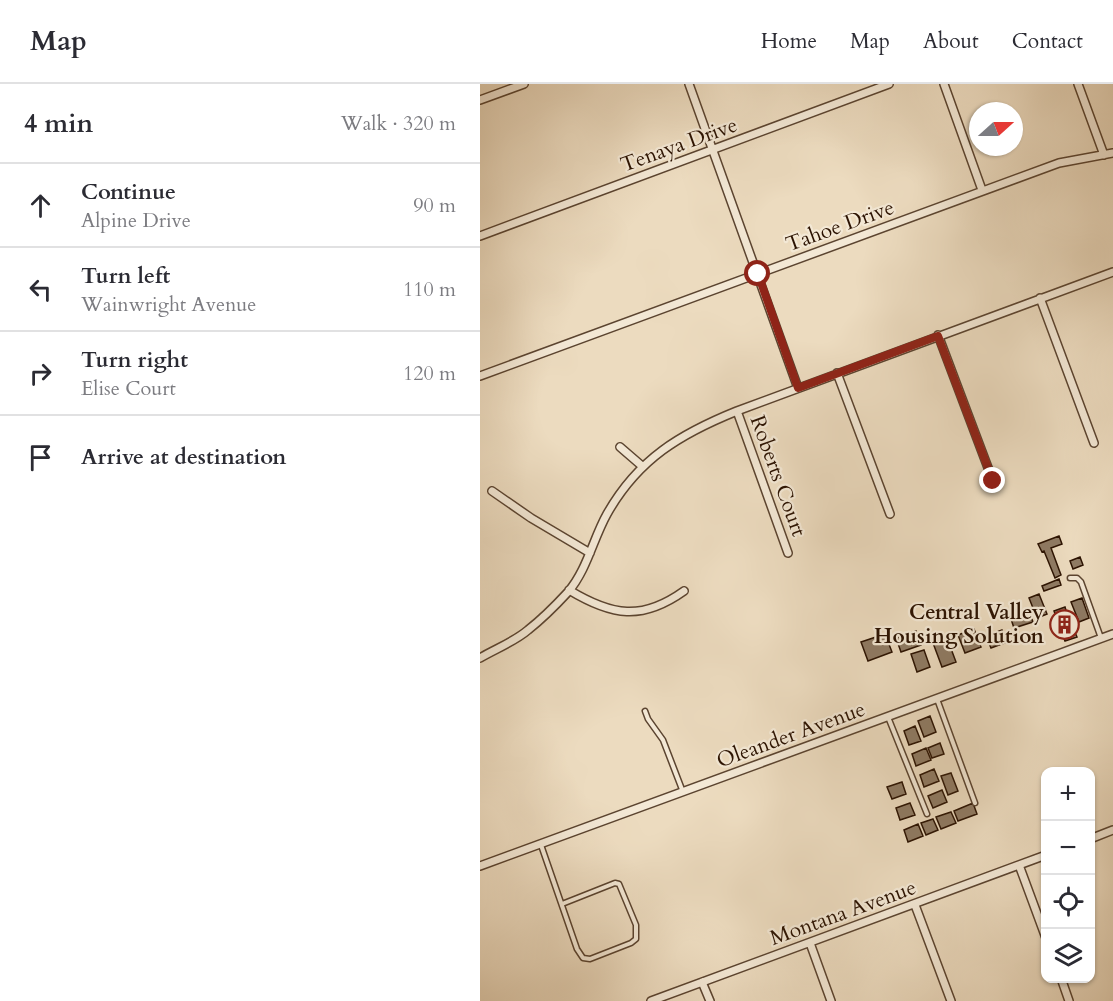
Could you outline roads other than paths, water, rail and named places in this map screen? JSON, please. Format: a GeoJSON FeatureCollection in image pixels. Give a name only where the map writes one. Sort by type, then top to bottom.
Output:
{"type":"FeatureCollection","features":[{"type":"Feature","properties":{"kind":"street"},"geometry":{"type":"LineString","coordinates":[[480,100],[524,84]]}},
{"type":"Feature","properties":{"kind":"street"},"geometry":{"type":"LineString","coordinates":[[689,84],[798,388]]}},
{"type":"Feature","properties":{"kind":"street","name":"Tenaya Drive"},"geometry":{"type":"LineString","coordinates":[[480,236],[889,84]]}},
{"type":"Feature","properties":{"kind":"street"},"geometry":{"type":"LineString","coordinates":[[944,84],[982,190]]}},
{"type":"Feature","properties":{"kind":"street"},"geometry":{"type":"LineString","coordinates":[[1078,84],[1104,155]]}},
{"type":"Feature","properties":{"kind":"street","name":"Tahoe Drive"},"geometry":{"type":"LineString","coordinates":[[480,376],[982,190],[1059,163],[1113,153]]}},
{"type":"Feature","properties":{"kind":"street"},"geometry":{"type":"LineString","coordinates":[[480,658],[527,631],[569,590],[590,553],[607,514],[642,466],[679,438],[709,422],[737,411],[1113,272]]}},
{"type":"Feature","properties":{"kind":"street"},"geometry":{"type":"LineString","coordinates":[[1040,298],[1094,443]]}},
{"type":"Feature","properties":{"kind":"street"},"geometry":{"type":"LineString","coordinates":[[938,336],[993,481]]}},
{"type":"Feature","properties":{"kind":"street"},"geometry":{"type":"LineString","coordinates":[[837,373],[890,514]]}},
{"type":"Feature","properties":{"kind":"street","name":"Roberts Court"},"geometry":{"type":"LineString","coordinates":[[737,411],[788,553]]}},
{"type":"Feature","properties":{"kind":"street"},"geometry":{"type":"LineString","coordinates":[[620,447],[642,466]]}},
{"type":"Feature","properties":{"kind":"street"},"geometry":{"type":"LineString","coordinates":[[492,491],[531,518],[590,553]]}},
{"type":"Feature","properties":{"kind":"street"},"geometry":{"type":"LineString","coordinates":[[569,590],[591,604],[622,611],[636,611],[666,604],[684,591]]}},
{"type":"Feature","properties":{"kind":"street","name":"Oleander Avenue"},"geometry":{"type":"LineString","coordinates":[[480,866],[1113,634]]}},
{"type":"Feature","properties":{"kind":"street"},"geometry":{"type":"LineString","coordinates":[[1095,837],[1113,830]]}},
{"type":"Feature","properties":{"kind":"street","name":"Montana Avenue"},"geometry":{"type":"LineString","coordinates":[[651,1001],[1041,857]]}},
{"type":"Feature","properties":{"kind":"street"},"geometry":{"type":"LineString","coordinates":[[1019,865],[1043,929]]}},
{"type":"Feature","properties":{"kind":"street"},"geometry":{"type":"LineString","coordinates":[[915,904],[951,1001]]}},
{"type":"Feature","properties":{"kind":"street"},"geometry":{"type":"LineString","coordinates":[[810,943],[831,1001]]}},
{"type":"Feature","properties":{"kind":"street"},"geometry":{"type":"LineString","coordinates":[[702,982],[710,1001]]}},
{"type":"Feature","properties":{"kind":"street"},"geometry":{"type":"LineString","coordinates":[[1063,983],[1069,1001]]}},
{"type":"Feature","properties":{"kind":"lane"},"geometry":{"type":"LineString","coordinates":[[1070,578],[1077,578],[1081,582],[1101,639]]}},
{"type":"Feature","properties":{"kind":"lane"},"geometry":{"type":"LineString","coordinates":[[938,699],[975,803]]}},
{"type":"Feature","properties":{"kind":"lane"},"geometry":{"type":"LineString","coordinates":[[645,711],[663,740],[683,793]]}},
{"type":"Feature","properties":{"kind":"lane"},"geometry":{"type":"LineString","coordinates":[[888,717],[927,814]]}},
{"type":"Feature","properties":{"kind":"lane"},"geometry":{"type":"LineString","coordinates":[[540,844],[561,904],[577,949],[583,958],[590,959],[632,943],[636,939],[636,925],[619,885],[615,883],[561,904]]}},
{"type":"Feature","properties":{"kind":"place","name":"Central Valley Housing Solution"},"geometry":{"type":"Point","coordinates":[1065,624]}}]}
